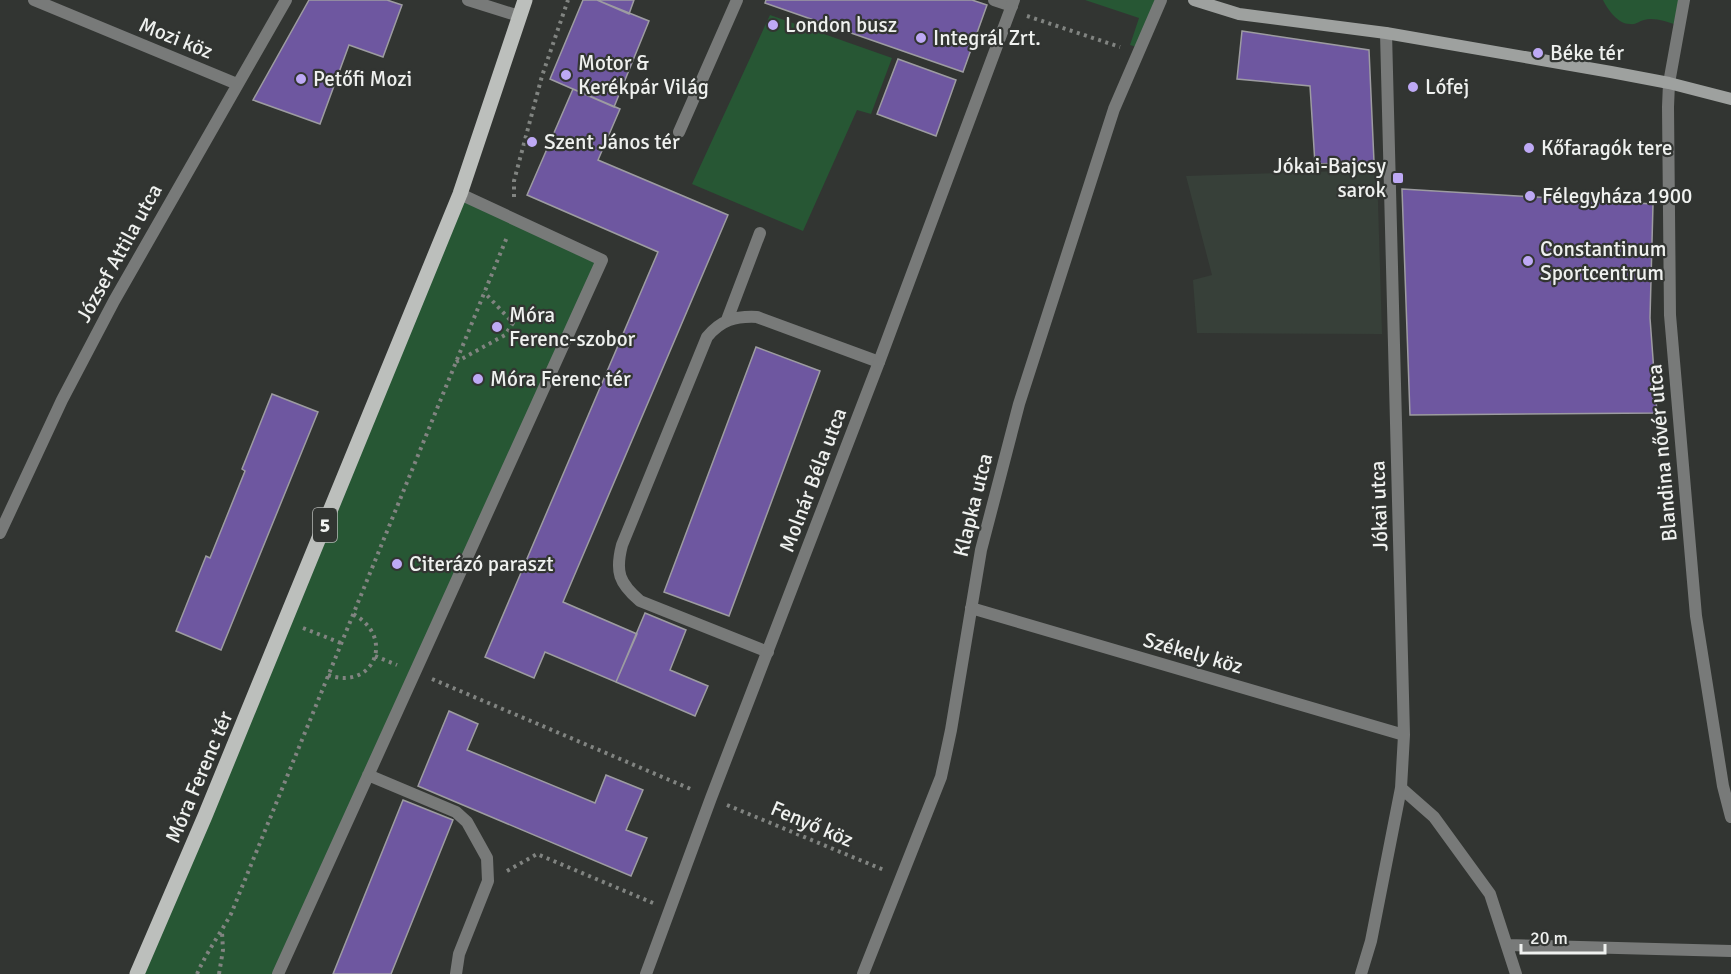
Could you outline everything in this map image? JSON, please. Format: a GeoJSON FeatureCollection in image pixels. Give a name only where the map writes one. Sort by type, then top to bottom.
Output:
{"type":"FeatureCollection","features":[{"type":"Feature","properties":{"kind":"main road","name":"5"},"geometry":{"type":"LineString","coordinates":[[519,16],[525,0]]}},
{"type":"Feature","properties":{"kind":"main road","name":"Móra Ferenc tér"},"geometry":{"type":"LineString","coordinates":[[137,974],[286,621],[460,194],[519,16]]}},
{"type":"Feature","properties":{"kind":"street","name":"Mozi köz"},"geometry":{"type":"LineString","coordinates":[[34,0],[237,84]]}},
{"type":"Feature","properties":{"kind":"street","name":"József Attila utca"},"geometry":{"type":"LineString","coordinates":[[0,533],[62,400],[114,301],[286,0]]}},
{"type":"Feature","properties":{"kind":"street"},"geometry":{"type":"LineString","coordinates":[[468,0],[519,16]]}},
{"type":"Feature","properties":{"kind":"street"},"geometry":{"type":"LineString","coordinates":[[679,132],[737,0]]}},
{"type":"Feature","properties":{"kind":"street"},"geometry":{"type":"LineString","coordinates":[[994,0],[1012,6]]}},
{"type":"Feature","properties":{"kind":"street"},"geometry":{"type":"LineString","coordinates":[[1139,51],[1161,0]]}},
{"type":"Feature","properties":{"kind":"street"},"geometry":{"type":"LineString","coordinates":[[1196,0],[1239,14],[1386,33],[1669,83],[1731,99]]}},
{"type":"Feature","properties":{"kind":"street","name":"Blandina nővér utca"},"geometry":{"type":"LineString","coordinates":[[1684,0],[1669,83],[1670,315],[1696,616],[1731,817]]}},
{"type":"Feature","properties":{"kind":"street","name":"Molnár Béla utca"},"geometry":{"type":"LineString","coordinates":[[646,974],[1012,6]]}},
{"type":"Feature","properties":{"kind":"street","name":"Jókai utca"},"geometry":{"type":"LineString","coordinates":[[1361,974],[1371,941],[1401,788],[1404,735],[1386,33]]}},
{"type":"Feature","properties":{"kind":"street","name":"Klapka utca"},"geometry":{"type":"LineString","coordinates":[[863,974],[941,777],[981,550],[1019,404],[1114,109],[1139,51]]}},
{"type":"Feature","properties":{"kind":"street"},"geometry":{"type":"LineString","coordinates":[[278,974],[602,260],[460,194]]}},
{"type":"Feature","properties":{"kind":"street"},"geometry":{"type":"LineString","coordinates":[[727,320],[760,233]]}},
{"type":"Feature","properties":{"kind":"street"},"geometry":{"type":"LineString","coordinates":[[768,652],[640,601],[627,590],[620,577],[618,561],[622,545],[707,337],[715,328],[727,320],[741,316],[757,317],[879,362]]}},
{"type":"Feature","properties":{"kind":"street","name":"Székely köz"},"geometry":{"type":"LineString","coordinates":[[971,608],[1404,735]]}},
{"type":"Feature","properties":{"kind":"street"},"geometry":{"type":"LineString","coordinates":[[368,775],[456,812],[467,822],[487,858],[488,881],[459,954],[456,974]]}},
{"type":"Feature","properties":{"kind":"street"},"geometry":{"type":"LineString","coordinates":[[1401,788],[1434,817],[1490,894],[1516,974]]}},
{"type":"Feature","properties":{"kind":"street"},"geometry":{"type":"LineString","coordinates":[[1507,945],[1731,951]]}},
{"type":"Feature","properties":{"kind":"path"},"geometry":{"type":"LineString","coordinates":[[514,202],[514,181],[542,76],[568,0]]}},
{"type":"Feature","properties":{"kind":"path"},"geometry":{"type":"LineString","coordinates":[[1012,6],[1139,51]]}},
{"type":"Feature","properties":{"kind":"path"},"geometry":{"type":"LineString","coordinates":[[197,974],[235,903],[508,234]]}},
{"type":"Feature","properties":{"kind":"path"},"geometry":{"type":"LineString","coordinates":[[455,363],[510,331],[513,323],[484,292]]}},
{"type":"Feature","properties":{"kind":"path"},"geometry":{"type":"LineString","coordinates":[[510,331],[561,350]]}},
{"type":"Feature","properties":{"kind":"path"},"geometry":{"type":"LineString","coordinates":[[328,675],[339,679],[359,676],[373,661],[376,651],[373,631],[353,614]]}},
{"type":"Feature","properties":{"kind":"path"},"geometry":{"type":"LineString","coordinates":[[286,621],[341,643]]}},
{"type":"Feature","properties":{"kind":"path","name":"Fenyő köz"},"geometry":{"type":"LineString","coordinates":[[415,672],[901,878]]}},
{"type":"Feature","properties":{"kind":"path"},"geometry":{"type":"LineString","coordinates":[[488,881],[537,854],[670,910]]}},
{"type":"Feature","properties":{"kind":"path"},"geometry":{"type":"LineString","coordinates":[[219,974],[223,950],[222,931]]}},
{"type":"Feature","properties":{"kind":"shaded area"},"geometry":{"type":"Polygon","coordinates":[[[1377,170],[1382,334],[1197,333],[1193,280],[1212,275],[1186,176],[1377,170]]]}},
{"type":"Feature","properties":{"kind":"green space"},"geometry":{"type":"Polygon","coordinates":[[[1085,0],[1160,0],[1140,48],[1130,45],[1139,18],[1085,0]]]}},
{"type":"Feature","properties":{"kind":"green space"},"geometry":{"type":"Polygon","coordinates":[[[1603,0],[1683,0],[1677,25],[1652,19],[1634,24],[1621,22],[1603,0]]]}},
{"type":"Feature","properties":{"kind":"green space"},"geometry":{"type":"Polygon","coordinates":[[[770,15],[892,58],[871,114],[857,110],[803,231],[692,184],[770,15]]]}},
{"type":"Feature","properties":{"kind":"green space"},"geometry":{"type":"Polygon","coordinates":[[[460,195],[602,260],[277,974],[139,974],[460,195]]]}},
{"type":"Feature","properties":{"kind":"building","name":"Petőfi Mozi"},"geometry":{"type":"Polygon","coordinates":[[[309,0],[387,0],[402,5],[383,57],[349,45],[320,124],[253,100],[309,0]]]}},
{"type":"Feature","properties":{"kind":"building"},"geometry":{"type":"Polygon","coordinates":[[[583,0],[597,0],[649,21],[614,107],[550,79],[583,0]]]}},
{"type":"Feature","properties":{"kind":"building"},"geometry":{"type":"Polygon","coordinates":[[[597,0],[634,0],[629,14],[597,0]]]}},
{"type":"Feature","properties":{"kind":"building","name":"Integrál Zrt."},"geometry":{"type":"Polygon","coordinates":[[[766,0],[972,0],[987,5],[963,72],[765,3],[766,0]]]}},
{"type":"Feature","properties":{"kind":"building"},"geometry":{"type":"Polygon","coordinates":[[[1242,31],[1369,50],[1374,162],[1315,164],[1310,86],[1237,79],[1242,31]]]}},
{"type":"Feature","properties":{"kind":"building"},"geometry":{"type":"Polygon","coordinates":[[[898,59],[956,80],[936,136],[877,114],[898,59]]]}},
{"type":"Feature","properties":{"kind":"building"},"geometry":{"type":"Polygon","coordinates":[[[573,89],[620,109],[598,160],[728,215],[563,602],[637,634],[616,682],[545,652],[534,678],[485,657],[658,252],[527,195],[573,89]]]}},
{"type":"Feature","properties":{"kind":"building","name":"Constantinum Sportcentrum"},"geometry":{"type":"Polygon","coordinates":[[[1402,189],[1653,204],[1650,318],[1657,413],[1410,415],[1402,189]]]}},
{"type":"Feature","properties":{"kind":"building"},"geometry":{"type":"Polygon","coordinates":[[[756,347],[820,371],[729,616],[664,592],[756,347]]]}},
{"type":"Feature","properties":{"kind":"building"},"geometry":{"type":"Polygon","coordinates":[[[272,394],[318,412],[221,650],[176,631],[206,556],[210,558],[245,471],[242,469],[272,394]]]}},
{"type":"Feature","properties":{"kind":"building"},"geometry":{"type":"Polygon","coordinates":[[[645,613],[686,630],[670,670],[708,686],[695,716],[616,682],[645,613]]]}},
{"type":"Feature","properties":{"kind":"building"},"geometry":{"type":"Polygon","coordinates":[[[449,711],[478,724],[467,750],[595,803],[606,775],[643,790],[626,830],[647,838],[631,876],[418,786],[449,711]]]}},
{"type":"Feature","properties":{"kind":"building"},"geometry":{"type":"Polygon","coordinates":[[[403,800],[453,820],[391,974],[333,974],[403,800]]]}},
{"type":"Feature","properties":{"kind":"place","name":"London busz"},"geometry":{"type":"Point","coordinates":[773,25]}},
{"type":"Feature","properties":{"kind":"place","name":"Integrál Zrt."},"geometry":{"type":"Point","coordinates":[921,38]}},
{"type":"Feature","properties":{"kind":"place","name":"Béke tér"},"geometry":{"type":"Point","coordinates":[1538,53]}},
{"type":"Feature","properties":{"kind":"place","name":"Motor & Kerékpár Világ"},"geometry":{"type":"Point","coordinates":[566,75]}},
{"type":"Feature","properties":{"kind":"place","name":"Petőfi Mozi"},"geometry":{"type":"Point","coordinates":[301,79]}},
{"type":"Feature","properties":{"kind":"place","name":"Lófej"},"geometry":{"type":"Point","coordinates":[1413,87]}},
{"type":"Feature","properties":{"kind":"place","name":"Szent János tér"},"geometry":{"type":"Point","coordinates":[532,142]}},
{"type":"Feature","properties":{"kind":"place","name":"Kőfaragók tere"},"geometry":{"type":"Point","coordinates":[1529,148]}},
{"type":"Feature","properties":{"kind":"place","name":"Jókai-Bajcsy sarok"},"geometry":{"type":"Point","coordinates":[1398,178]}},
{"type":"Feature","properties":{"kind":"place","name":"Félegyháza 1900"},"geometry":{"type":"Point","coordinates":[1530,196]}},
{"type":"Feature","properties":{"kind":"place","name":"Constantinum Sportcentrum"},"geometry":{"type":"Point","coordinates":[1528,261]}},
{"type":"Feature","properties":{"kind":"place","name":"Móra Ferenc-szobor"},"geometry":{"type":"Point","coordinates":[497,327]}},
{"type":"Feature","properties":{"kind":"place","name":"Móra Ferenc tér"},"geometry":{"type":"Point","coordinates":[478,379]}},
{"type":"Feature","properties":{"kind":"place","name":"Citerázó paraszt"},"geometry":{"type":"Point","coordinates":[397,564]}}]}
